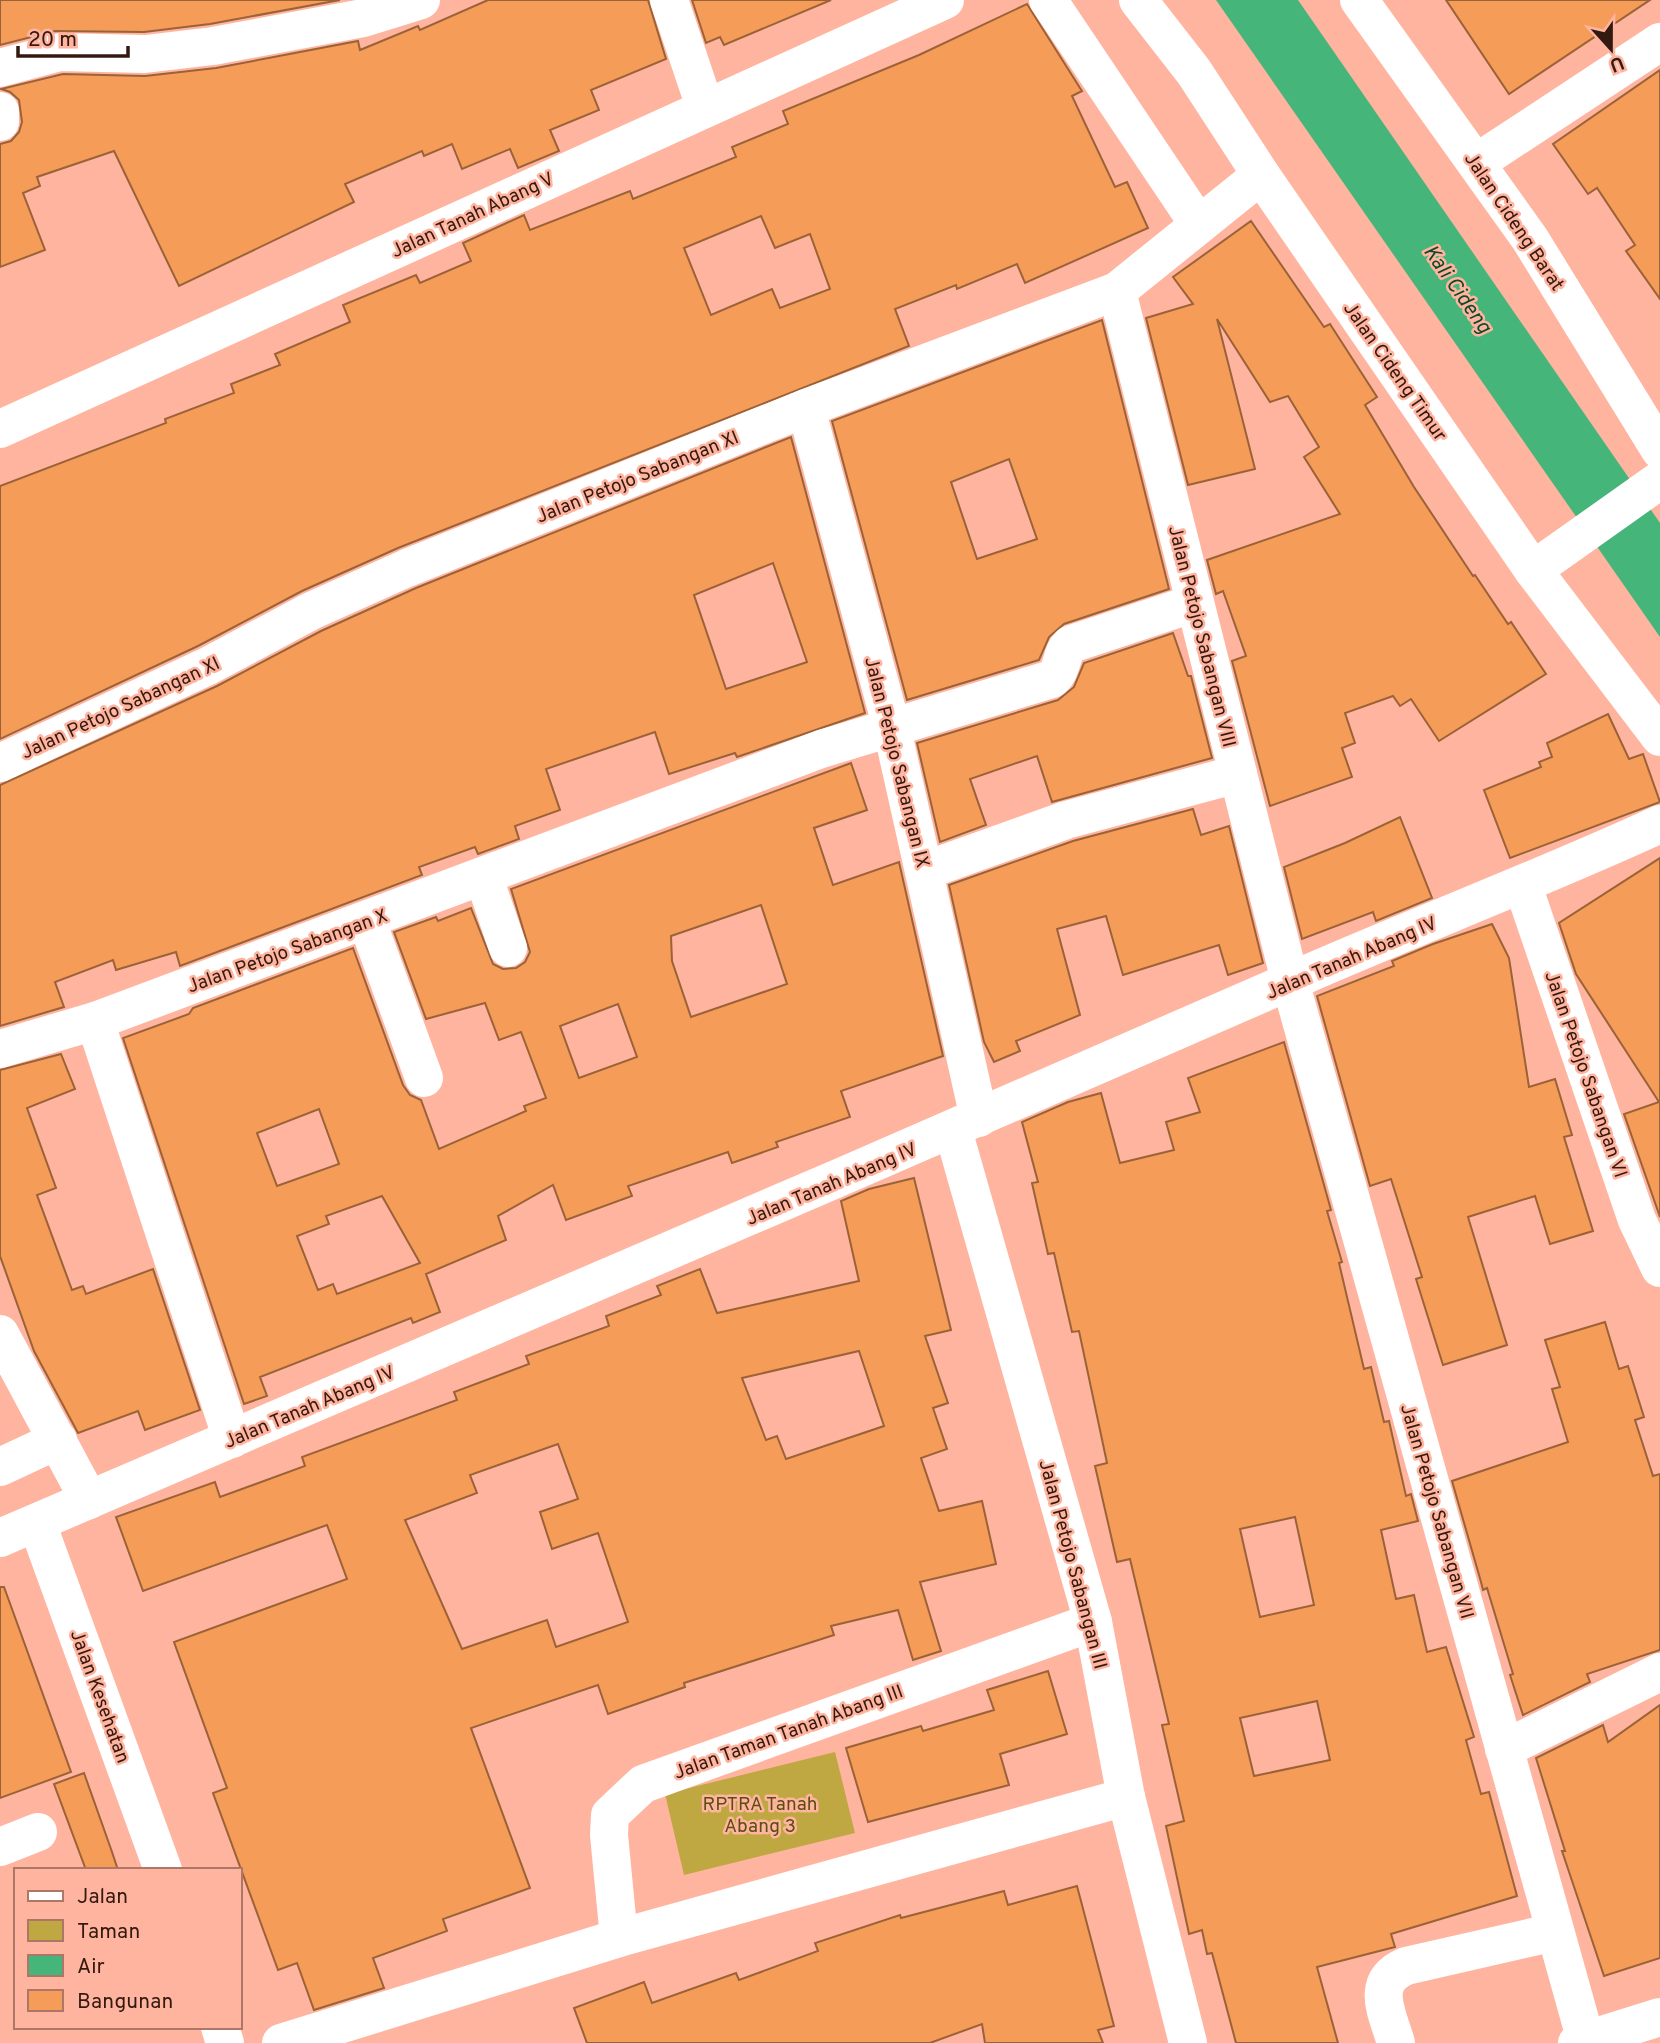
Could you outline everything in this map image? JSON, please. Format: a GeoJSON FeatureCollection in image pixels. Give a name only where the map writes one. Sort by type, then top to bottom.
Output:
{"type":"FeatureCollection","features":[{"type":"Feature","properties":{"kind":"street"},"geometry":{"type":"LineString","coordinates":[[0,68],[60,52],[145,54],[213,46],[363,18],[421,0]]}},
{"type":"Feature","properties":{"kind":"street"},"geometry":{"type":"LineString","coordinates":[[669,0],[705,107]]}},
{"type":"Feature","properties":{"kind":"street","name":"Jalan Tanah Abang V"},"geometry":{"type":"LineString","coordinates":[[0,429],[945,0]]}},
{"type":"Feature","properties":{"kind":"street"},"geometry":{"type":"LineString","coordinates":[[1048,0],[1199,225]]}},
{"type":"Feature","properties":{"kind":"street","name":"Jalan Cideng Timur"},"geometry":{"type":"LineString","coordinates":[[1138,0],[1194,72],[1261,175],[1548,560],[1660,737]]}},
{"type":"Feature","properties":{"kind":"street","name":"Jalan Cideng Barat"},"geometry":{"type":"LineString","coordinates":[[1371,4],[1476,163],[1530,239],[1659,471]]}},
{"type":"Feature","properties":{"kind":"street"},"geometry":{"type":"LineString","coordinates":[[1476,163],[1660,42]]}},
{"type":"Feature","properties":{"kind":"street"},"geometry":{"type":"LineString","coordinates":[[0,111],[0,122]]}},
{"type":"Feature","properties":{"kind":"street","name":"Jalan Petojo Sabangan XI"},"geometry":{"type":"LineString","coordinates":[[0,764],[208,666],[311,611],[407,568],[806,408],[1117,291],[1261,175]]}},
{"type":"Feature","properties":{"kind":"street","name":"Jalan Petojo Sabangan VIII"},"geometry":{"type":"LineString","coordinates":[[1117,291],[1290,981]]}},
{"type":"Feature","properties":{"kind":"street","name":"Jalan Petojo Sabangan IX"},"geometry":{"type":"LineString","coordinates":[[806,408],[892,729],[924,871],[966,1124]]}},
{"type":"Feature","properties":{"kind":"street"},"geometry":{"type":"LineString","coordinates":[[1548,560],[1659,471]]}},
{"type":"Feature","properties":{"kind":"street","name":"Jalan Petojo Sabangan X"},"geometry":{"type":"LineString","coordinates":[[0,1049],[95,1021],[484,878],[821,749],[1052,679],[1060,672],[1066,648],[1071,644],[1195,603]]}},
{"type":"Feature","properties":{"kind":"street"},"geometry":{"type":"LineString","coordinates":[[924,871],[1066,820],[1238,774]]}},
{"type":"Feature","properties":{"kind":"street","name":"Jalan Tanah Abang IV"},"geometry":{"type":"LineString","coordinates":[[0,1538],[966,1124],[1290,981],[1523,886],[1660,824]]}},
{"type":"Feature","properties":{"kind":"street"},"geometry":{"type":"LineString","coordinates":[[484,878],[508,948]]}},
{"type":"Feature","properties":{"kind":"street","name":"Jalan Petojo Sabangan VI"},"geometry":{"type":"LineString","coordinates":[[1523,886],[1658,1274]]}},
{"type":"Feature","properties":{"kind":"street"},"geometry":{"type":"LineString","coordinates":[[367,921],[424,1078]]}},
{"type":"Feature","properties":{"kind":"street","name":"Jalan Petojo Sabangan VII"},"geometry":{"type":"LineString","coordinates":[[1290,981],[1555,1932],[1581,2042]]}},
{"type":"Feature","properties":{"kind":"street"},"geometry":{"type":"LineString","coordinates":[[95,1021],[232,1438]]}},
{"type":"Feature","properties":{"kind":"street","name":"Jalan Petojo Sabangan III"},"geometry":{"type":"LineString","coordinates":[[966,1124],[1093,1622],[1126,1797],[1188,2043]]}},
{"type":"Feature","properties":{"kind":"street"},"geometry":{"type":"LineString","coordinates":[[0,1334],[89,1500]]}},
{"type":"Feature","properties":{"kind":"street"},"geometry":{"type":"LineString","coordinates":[[0,1467],[58,1440]]}},
{"type":"Feature","properties":{"kind":"street","name":"Jalan Kesehatan"},"geometry":{"type":"LineString","coordinates":[[37,1523],[162,1868]]}},
{"type":"Feature","properties":{"kind":"street","name":"Jalan Taman Tanah Abang III"},"geometry":{"type":"LineString","coordinates":[[619,1938],[609,1835],[610,1815],[625,1798],[643,1784],[1093,1622]]}},
{"type":"Feature","properties":{"kind":"street"},"geometry":{"type":"LineString","coordinates":[[1504,1749],[1660,1672]]}},
{"type":"Feature","properties":{"kind":"street"},"geometry":{"type":"LineString","coordinates":[[281,2043],[619,1938],[1126,1797]]}},
{"type":"Feature","properties":{"kind":"street"},"geometry":{"type":"LineString","coordinates":[[0,1847],[38,1832]]}},
{"type":"Feature","properties":{"kind":"street"},"geometry":{"type":"LineString","coordinates":[[1396,2043],[1384,1997],[1386,1978],[1392,1972],[1406,1966],[1555,1932]]}},
{"type":"Feature","properties":{"kind":"street"},"geometry":{"type":"LineString","coordinates":[[1581,2042],[1660,2017]]}},
{"type":"Feature","properties":{"kind":"green space","name":"RPTRA Tanah Abang 3"},"geometry":{"type":"Polygon","coordinates":[[[835,1752],[855,1833],[684,1875],[665,1794],[835,1752]]]}},
{"type":"Feature","properties":{"kind":"water","name":"Kali Cideng"},"geometry":{"type":"Polygon","coordinates":[[[1216,0],[1298,0],[1660,523],[1660,637],[1216,0]]]}},
{"type":"Feature","properties":{"kind":"building"},"geometry":{"type":"Polygon","coordinates":[[[0,0],[340,0],[210,24],[144,32],[55,31],[0,45],[0,0]]]}},
{"type":"Feature","properties":{"kind":"building"},"geometry":{"type":"Polygon","coordinates":[[[488,0],[648,0],[666,59],[591,90],[599,110],[550,130],[559,151],[518,168],[510,149],[462,169],[452,144],[424,156],[422,151],[345,184],[354,202],[179,286],[114,151],[37,177],[40,186],[23,193],[45,250],[0,267],[0,144],[11,141],[19,132],[22,122],[19,100],[10,92],[1,89],[63,74],[145,76],[216,68],[358,41],[360,50],[418,26],[420,30],[488,0]]]}},
{"type":"Feature","properties":{"kind":"building"},"geometry":{"type":"Polygon","coordinates":[[[692,0],[831,0],[724,45],[720,37],[706,43],[692,0]]]}},
{"type":"Feature","properties":{"kind":"building"},"geometry":{"type":"Polygon","coordinates":[[[1446,0],[1650,0],[1509,94],[1446,0]]]}},
{"type":"Feature","properties":{"kind":"building"},"geometry":{"type":"Polygon","coordinates":[[[1027,4],[1082,91],[1072,96],[1115,187],[1127,182],[1148,228],[1025,283],[1017,264],[957,289],[956,285],[895,309],[909,346],[398,548],[302,591],[198,646],[0,739],[0,486],[166,423],[165,419],[234,393],[231,384],[280,365],[275,354],[350,322],[343,305],[416,275],[420,283],[471,261],[463,243],[524,215],[530,230],[630,191],[633,199],[736,157],[732,147],[788,124],[783,111],[919,55],[1027,4]],[[761,216],[684,248],[711,315],[772,289],[780,308],[830,289],[810,234],[775,248],[761,216]]]}},
{"type":"Feature","properties":{"kind":"building"},"geometry":{"type":"Polygon","coordinates":[[[1660,70],[1660,299],[1626,251],[1635,245],[1597,188],[1588,194],[1553,144],[1660,70]]]}},
{"type":"Feature","properties":{"kind":"building"},"geometry":{"type":"Polygon","coordinates":[[[1251,221],[1324,327],[1330,324],[1377,397],[1365,405],[1414,487],[1473,576],[1475,575],[1508,624],[1511,622],[1546,674],[1439,741],[1411,699],[1400,706],[1393,696],[1345,713],[1355,743],[1342,748],[1352,777],[1270,806],[1232,661],[1246,656],[1223,591],[1216,594],[1207,560],[1340,514],[1304,457],[1319,447],[1288,396],[1270,402],[1217,319],[1255,469],[1188,485],[1146,318],[1193,304],[1173,277],[1251,221]]]}},
{"type":"Feature","properties":{"kind":"building"},"geometry":{"type":"Polygon","coordinates":[[[1102,320],[1169,589],[1064,624],[1049,637],[1039,660],[907,700],[832,421],[1102,320]],[[1009,459],[951,482],[977,559],[1037,539],[1009,459]]]}},
{"type":"Feature","properties":{"kind":"building"},"geometry":{"type":"Polygon","coordinates":[[[791,437],[865,713],[737,757],[735,753],[669,774],[655,732],[546,769],[560,810],[515,826],[519,839],[478,854],[475,847],[419,867],[422,875],[180,966],[176,952],[116,970],[113,960],[55,982],[64,1007],[0,1026],[0,785],[217,686],[321,631],[416,588],[791,437]],[[773,563],[694,595],[726,689],[807,662],[773,563]]]}},
{"type":"Feature","properties":{"kind":"building"},"geometry":{"type":"Polygon","coordinates":[[[1173,633],[1188,676],[1191,676],[1212,758],[1052,802],[1037,756],[970,779],[986,825],[940,842],[917,743],[1058,700],[1074,687],[1084,663],[1173,633]]]}},
{"type":"Feature","properties":{"kind":"building"},"geometry":{"type":"Polygon","coordinates":[[[1608,714],[1629,759],[1643,754],[1660,802],[1510,858],[1484,790],[1541,767],[1539,762],[1552,757],[1547,743],[1608,714]]]}},
{"type":"Feature","properties":{"kind":"building"},"geometry":{"type":"Polygon","coordinates":[[[851,763],[867,810],[814,828],[833,885],[899,862],[943,1056],[841,1091],[850,1117],[776,1142],[778,1147],[732,1163],[728,1152],[628,1186],[632,1196],[566,1220],[553,1185],[498,1216],[506,1240],[426,1274],[440,1312],[413,1323],[411,1318],[260,1377],[267,1396],[244,1404],[123,1038],[189,1014],[193,1008],[353,948],[403,1085],[410,1095],[421,1100],[439,1149],[526,1111],[524,1106],[546,1098],[521,1032],[499,1040],[485,1003],[426,1019],[394,932],[436,917],[438,921],[471,908],[493,964],[503,969],[516,968],[525,962],[530,952],[511,889],[851,763]],[[761,905],[671,936],[672,961],[691,1017],[787,984],[761,905]],[[618,1004],[560,1026],[579,1078],[637,1057],[618,1004]],[[319,1109],[257,1133],[277,1186],[339,1164],[319,1109]],[[382,1196],[326,1216],[329,1224],[297,1236],[318,1290],[333,1284],[337,1294],[420,1263],[382,1196]]]}},
{"type":"Feature","properties":{"kind":"building"},"geometry":{"type":"Polygon","coordinates":[[[1193,809],[1201,835],[1229,826],[1263,963],[1228,975],[1219,945],[1123,975],[1106,916],[1057,929],[1080,1015],[1016,1041],[1020,1051],[994,1062],[984,1042],[949,885],[1073,841],[1193,809]]]}},
{"type":"Feature","properties":{"kind":"building"},"geometry":{"type":"Polygon","coordinates":[[[1400,817],[1432,898],[1376,921],[1373,912],[1302,939],[1284,867],[1345,843],[1400,817]]]}},
{"type":"Feature","properties":{"kind":"building"},"geometry":{"type":"Polygon","coordinates":[[[1660,858],[1660,1217],[1624,1114],[1659,1102],[1576,974],[1559,923],[1660,858]]]}},
{"type":"Feature","properties":{"kind":"building"},"geometry":{"type":"Polygon","coordinates":[[[1492,924],[1509,958],[1529,1087],[1555,1079],[1572,1135],[1564,1137],[1593,1231],[1550,1244],[1535,1196],[1468,1217],[1507,1345],[1443,1365],[1416,1279],[1422,1277],[1391,1179],[1370,1186],[1317,996],[1394,966],[1392,961],[1433,944],[1492,924]]]}},
{"type":"Feature","properties":{"kind":"building"},"geometry":{"type":"Polygon","coordinates":[[[1284,1042],[1331,1210],[1327,1211],[1342,1262],[1339,1263],[1364,1369],[1371,1367],[1384,1422],[1389,1421],[1406,1496],[1411,1494],[1418,1521],[1381,1530],[1396,1599],[1414,1595],[1427,1652],[1446,1647],[1474,1737],[1466,1740],[1481,1794],[1489,1792],[1517,1896],[1391,1934],[1395,1947],[1317,1967],[1338,2043],[1236,2043],[1212,1953],[1207,1954],[1202,1930],[1189,1934],[1166,1826],[1184,1821],[1162,1725],[1169,1724],[1130,1559],[1117,1562],[1095,1466],[1107,1463],[1079,1331],[1072,1332],[1054,1253],[1048,1254],[1032,1183],[1038,1182],[1022,1122],[1068,1102],[1101,1093],[1120,1163],[1174,1150],[1166,1122],[1200,1112],[1188,1078],[1284,1042]],[[1295,1517],[1240,1529],[1260,1617],[1314,1605],[1295,1517]],[[1317,1701],[1240,1718],[1254,1776],[1330,1760],[1317,1701]]]}},
{"type":"Feature","properties":{"kind":"building"},"geometry":{"type":"Polygon","coordinates":[[[61,1054],[75,1089],[27,1108],[56,1188],[37,1195],[72,1290],[83,1286],[86,1294],[153,1269],[200,1410],[145,1430],[138,1411],[78,1433],[34,1351],[0,1256],[0,1070],[61,1054]]]}},
{"type":"Feature","properties":{"kind":"building"},"geometry":{"type":"Polygon","coordinates":[[[914,1178],[951,1330],[925,1336],[948,1403],[933,1408],[947,1449],[921,1458],[939,1511],[982,1501],[996,1564],[920,1582],[941,1651],[913,1660],[898,1610],[831,1626],[834,1635],[684,1683],[685,1687],[608,1714],[598,1685],[471,1728],[530,1888],[443,1919],[447,1931],[373,1958],[384,1988],[314,2010],[297,1963],[278,1970],[213,1793],[227,1788],[174,1642],[347,1579],[327,1525],[143,1591],[116,1517],[215,1482],[220,1497],[305,1466],[302,1457],[457,1400],[454,1392],[529,1364],[526,1356],[609,1326],[606,1316],[661,1295],[657,1286],[700,1269],[717,1313],[859,1281],[841,1201],[869,1189],[914,1178]],[[859,1351],[742,1378],[766,1440],[777,1436],[786,1459],[884,1426],[859,1351]],[[558,1444],[470,1475],[477,1493],[405,1520],[462,1649],[547,1620],[556,1647],[628,1622],[598,1533],[552,1549],[540,1512],[578,1499],[558,1444]]]}},
{"type":"Feature","properties":{"kind":"building"},"geometry":{"type":"Polygon","coordinates":[[[1605,1322],[1619,1369],[1628,1366],[1644,1417],[1635,1420],[1653,1476],[1660,1474],[1660,1650],[1587,1674],[1590,1682],[1523,1715],[1487,1588],[1483,1590],[1452,1481],[1568,1442],[1552,1389],[1560,1387],[1545,1340],[1605,1322]]]}},
{"type":"Feature","properties":{"kind":"building"},"geometry":{"type":"Polygon","coordinates":[[[0,1587],[4,1587],[71,1772],[0,1798],[0,1587]]]}},
{"type":"Feature","properties":{"kind":"building"},"geometry":{"type":"Polygon","coordinates":[[[1048,1671],[1067,1734],[1000,1754],[1009,1785],[868,1822],[846,1748],[921,1726],[923,1731],[994,1710],[987,1690],[1048,1671]]]}},
{"type":"Feature","properties":{"kind":"building"},"geometry":{"type":"Polygon","coordinates":[[[1660,1705],[1660,1958],[1604,1976],[1562,1851],[1565,1851],[1536,1758],[1603,1725],[1608,1742],[1660,1705]]]}},
{"type":"Feature","properties":{"kind":"building"},"geometry":{"type":"Polygon","coordinates":[[[84,1773],[117,1868],[85,1868],[54,1784],[84,1773]]]}},
{"type":"Feature","properties":{"kind":"building"},"geometry":{"type":"Polygon","coordinates":[[[1077,1886],[1114,2026],[1098,2030],[1103,2043],[985,2043],[982,2024],[930,2043],[587,2043],[574,2008],[644,1982],[652,2003],[736,1973],[739,1980],[818,1951],[815,1943],[900,1915],[901,1918],[1004,1891],[1008,1905],[1077,1886]]]}}]}
